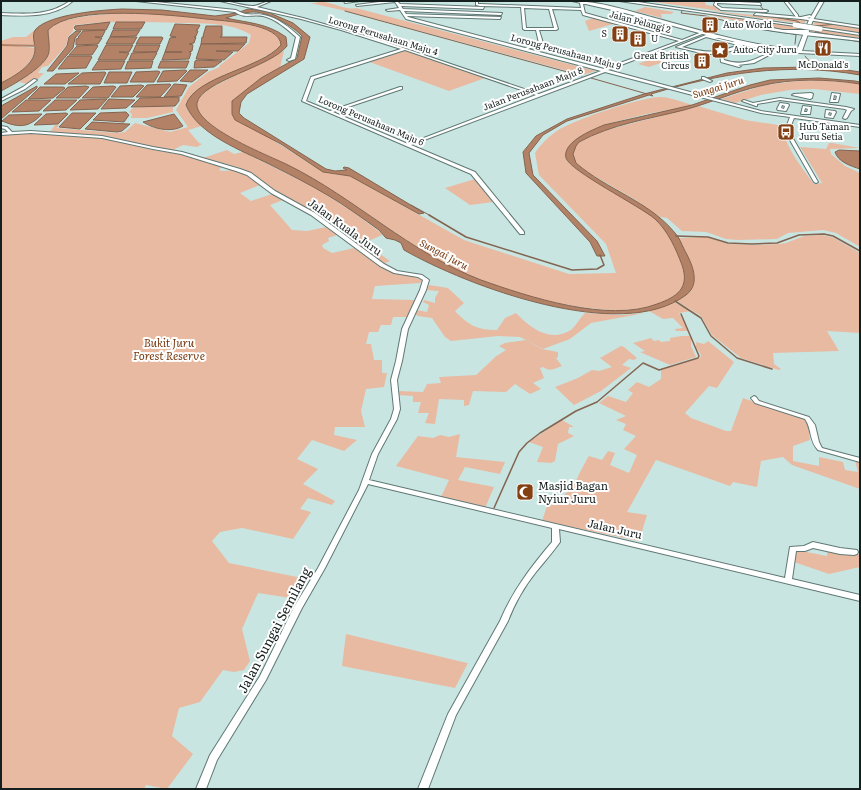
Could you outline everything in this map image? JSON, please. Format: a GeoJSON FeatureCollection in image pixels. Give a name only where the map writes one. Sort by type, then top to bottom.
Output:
{"type":"FeatureCollection","features":[{"type":"Feature","properties":{"kind":"highway"},"geometry":{"type":"LineString","coordinates":[[621,1],[820,28],[860,35]]}},
{"type":"Feature","properties":{"kind":"highway"},"geometry":{"type":"LineString","coordinates":[[631,1],[682,9],[763,28],[860,40]]}},
{"type":"Feature","properties":{"kind":"highway"},"geometry":{"type":"LineString","coordinates":[[682,9],[811,18],[860,27]]}},
{"type":"Feature","properties":{"kind":"main road"},"geometry":{"type":"LineString","coordinates":[[574,1],[609,6],[687,25],[706,33],[746,44],[860,54]]}},
{"type":"Feature","properties":{"kind":"main road"},"geometry":{"type":"LineString","coordinates":[[798,49],[817,1]]}},
{"type":"Feature","properties":{"kind":"main road"},"geometry":{"type":"LineString","coordinates":[[811,18],[822,1]]}},
{"type":"Feature","properties":{"kind":"main road"},"geometry":{"type":"LineString","coordinates":[[584,2],[607,6],[706,33],[779,48],[798,49],[813,52],[860,54]]}},
{"type":"Feature","properties":{"kind":"main road"},"geometry":{"type":"LineString","coordinates":[[696,30],[697,35],[716,35]]}},
{"type":"Feature","properties":{"kind":"street"},"geometry":{"type":"LineString","coordinates":[[1,14],[38,14],[61,10],[72,1]]}},
{"type":"Feature","properties":{"kind":"street","name":"Lorong Perusahaan Maju 4"},"geometry":{"type":"LineString","coordinates":[[221,1],[255,7],[405,49],[539,95]]}},
{"type":"Feature","properties":{"kind":"street"},"geometry":{"type":"LineString","coordinates":[[255,7],[270,1]]}},
{"type":"Feature","properties":{"kind":"street"},"geometry":{"type":"LineString","coordinates":[[345,2],[376,3],[396,1],[404,15],[500,18]]}},
{"type":"Feature","properties":{"kind":"street"},"geometry":{"type":"LineString","coordinates":[[477,1],[476,4],[480,5],[583,9],[581,4],[584,2]]}},
{"type":"Feature","properties":{"kind":"street"},"geometry":{"type":"LineString","coordinates":[[731,1],[736,3]]}},
{"type":"Feature","properties":{"kind":"street"},"geometry":{"type":"LineString","coordinates":[[785,1],[797,17]]}},
{"type":"Feature","properties":{"kind":"street"},"geometry":{"type":"LineString","coordinates":[[136,2],[192,6],[236,11],[239,14],[265,16],[283,24],[298,37],[292,59],[289,60]]}},
{"type":"Feature","properties":{"kind":"street"},"geometry":{"type":"LineString","coordinates":[[192,6],[195,2]]}},
{"type":"Feature","properties":{"kind":"street"},"geometry":{"type":"LineString","coordinates":[[716,2],[736,3],[759,3],[766,11],[721,9],[715,4],[716,2]]}},
{"type":"Feature","properties":{"kind":"street"},"geometry":{"type":"LineString","coordinates":[[376,3],[380,6]]}},
{"type":"Feature","properties":{"kind":"street"},"geometry":{"type":"LineString","coordinates":[[398,5],[498,8]]}},
{"type":"Feature","properties":{"kind":"street"},"geometry":{"type":"LineString","coordinates":[[522,6],[525,29],[556,29],[550,8]]}},
{"type":"Feature","properties":{"kind":"street"},"geometry":{"type":"LineString","coordinates":[[452,12],[454,7]]}},
{"type":"Feature","properties":{"kind":"street"},"geometry":{"type":"LineString","coordinates":[[388,10],[401,9],[501,14]]}},
{"type":"Feature","properties":{"kind":"street","name":"Jalan Pelangi 2"},"geometry":{"type":"LineString","coordinates":[[583,9],[584,14],[674,42]]}},
{"type":"Feature","properties":{"kind":"street","name":"Lorong Perusahaan Maju 9"},"geometry":{"type":"LineString","coordinates":[[404,15],[412,20],[758,111],[792,116],[846,120],[860,126]]}},
{"type":"Feature","properties":{"kind":"street"},"geometry":{"type":"LineString","coordinates":[[656,19],[653,20],[691,30],[692,33],[674,42]]}},
{"type":"Feature","properties":{"kind":"street"},"geometry":{"type":"LineString","coordinates":[[526,49],[541,43],[537,29]]}},
{"type":"Feature","properties":{"kind":"street"},"geometry":{"type":"LineString","coordinates":[[681,44],[706,33],[770,50],[771,53],[765,57],[752,62],[737,64]]}},
{"type":"Feature","properties":{"kind":"street","name":"Jalan Perusahaan Maju 8"},"geometry":{"type":"LineString","coordinates":[[408,145],[674,42],[681,44],[697,35],[706,33]]}},
{"type":"Feature","properties":{"kind":"street"},"geometry":{"type":"LineString","coordinates":[[674,42],[705,54],[721,54],[746,44],[766,52],[748,60],[731,62]]}},
{"type":"Feature","properties":{"kind":"street","name":"Lorong Perusahaan Maju 6"},"geometry":{"type":"LineString","coordinates":[[405,49],[312,78],[304,101],[473,173],[522,233]]}},
{"type":"Feature","properties":{"kind":"street"},"geometry":{"type":"LineString","coordinates":[[721,54],[721,60],[737,64],[744,68]]}},
{"type":"Feature","properties":{"kind":"street"},"geometry":{"type":"LineString","coordinates":[[760,55],[765,57]]}},
{"type":"Feature","properties":{"kind":"street"},"geometry":{"type":"LineString","coordinates":[[1,100],[24,88],[34,80]]}},
{"type":"Feature","properties":{"kind":"street"},"geometry":{"type":"LineString","coordinates":[[330,112],[401,88]]}},
{"type":"Feature","properties":{"kind":"street"},"geometry":{"type":"LineString","coordinates":[[805,114],[802,113],[804,108],[808,108],[807,97]]}},
{"type":"Feature","properties":{"kind":"street"},"geometry":{"type":"LineString","coordinates":[[753,104],[780,99],[860,110]]}},
{"type":"Feature","properties":{"kind":"street"},"geometry":{"type":"LineString","coordinates":[[781,111],[779,109],[781,104],[784,105],[786,100]]}},
{"type":"Feature","properties":{"kind":"street"},"geometry":{"type":"LineString","coordinates":[[744,101],[761,106]]}},
{"type":"Feature","properties":{"kind":"street"},"geometry":{"type":"LineString","coordinates":[[829,118],[826,116],[828,111],[831,111],[834,101]]}},
{"type":"Feature","properties":{"kind":"street"},"geometry":{"type":"LineString","coordinates":[[758,111],[763,102]]}},
{"type":"Feature","properties":{"kind":"street"},"geometry":{"type":"LineString","coordinates":[[846,120],[849,109]]}},
{"type":"Feature","properties":{"kind":"street"},"geometry":{"type":"LineString","coordinates":[[792,116],[788,128],[789,135],[816,182]]}},
{"type":"Feature","properties":{"kind":"street"},"geometry":{"type":"LineString","coordinates":[[1,126],[6,128],[11,133]]}},
{"type":"Feature","properties":{"kind":"street","name":"Jalan Kuala Juru"},"geometry":{"type":"LineString","coordinates":[[1,134],[40,132],[102,137],[182,153],[238,170],[249,174],[273,192],[313,214],[382,265],[396,272],[424,278],[426,282],[403,336],[394,386],[397,409],[394,419],[375,454],[365,481]]}},
{"type":"Feature","properties":{"kind":"street"},"geometry":{"type":"LineString","coordinates":[[754,398],[758,402],[807,418],[811,422],[816,444],[820,449],[860,460]]}},
{"type":"Feature","properties":{"kind":"street","name":"Jalan Juru"},"geometry":{"type":"LineString","coordinates":[[365,481],[860,598]]}},
{"type":"Feature","properties":{"kind":"street","name":"Jalan Sungai Semilang"},"geometry":{"type":"LineString","coordinates":[[201,789],[213,758],[263,678],[298,607],[321,568],[365,481]]}},
{"type":"Feature","properties":{"kind":"street"},"geometry":{"type":"LineString","coordinates":[[423,789],[452,714],[504,621],[510,605],[525,579],[556,542],[555,526]]}},
{"type":"Feature","properties":{"kind":"street"},"geometry":{"type":"LineString","coordinates":[[788,581],[792,549],[805,548],[813,545],[840,551],[854,552]]}},
{"type":"Feature","properties":{"kind":"green space"},"geometry":{"type":"Polygon","coordinates":[[[316,1],[322,1],[352,9],[356,8],[596,71],[583,75],[346,11],[310,3],[317,3],[316,1]]]}},
{"type":"Feature","properties":{"kind":"green space"},"geometry":{"type":"Polygon","coordinates":[[[646,1],[705,2],[706,5],[714,6],[721,11],[646,1]]]}},
{"type":"Feature","properties":{"kind":"green space"},"geometry":{"type":"Polygon","coordinates":[[[645,7],[674,12],[671,14],[661,14],[662,18],[635,11],[645,7]]]}},
{"type":"Feature","properties":{"kind":"green space"},"geometry":{"type":"Polygon","coordinates":[[[702,10],[806,20],[804,24],[702,10]]]}},
{"type":"Feature","properties":{"kind":"green space"},"geometry":{"type":"Polygon","coordinates":[[[142,12],[212,18],[251,25],[276,35],[281,42],[281,45],[273,52],[200,89],[191,97],[187,104],[188,110],[202,126],[188,130],[199,143],[202,144],[197,147],[183,145],[171,151],[103,136],[50,132],[55,125],[59,125],[57,128],[117,133],[125,132],[135,123],[170,132],[188,127],[176,110],[189,87],[208,72],[220,67],[219,66],[249,43],[251,35],[235,28],[209,24],[102,22],[75,25],[73,26],[73,31],[68,37],[66,46],[48,66],[42,67],[38,73],[44,73],[38,79],[34,79],[28,84],[19,82],[37,68],[48,55],[50,49],[47,32],[53,25],[77,18],[107,14],[142,12]]]}},
{"type":"Feature","properties":{"kind":"green space"},"geometry":{"type":"Polygon","coordinates":[[[697,12],[803,27],[800,32],[769,28],[697,12]]]}},
{"type":"Feature","properties":{"kind":"green space"},"geometry":{"type":"Polygon","coordinates":[[[593,18],[613,24],[589,31],[585,21],[593,18]]]}},
{"type":"Feature","properties":{"kind":"green space"},"geometry":{"type":"Polygon","coordinates":[[[815,21],[860,27],[860,33],[813,26],[815,21]]]}},
{"type":"Feature","properties":{"kind":"green space"},"geometry":{"type":"Polygon","coordinates":[[[812,28],[860,36],[860,39],[810,33],[812,28]]]}},
{"type":"Feature","properties":{"kind":"green space"},"geometry":{"type":"Polygon","coordinates":[[[36,29],[34,33],[34,45],[1,44],[1,41],[13,37],[26,37],[36,29]]]}},
{"type":"Feature","properties":{"kind":"green space"},"geometry":{"type":"Polygon","coordinates":[[[8,45],[35,48],[34,54],[27,65],[12,77],[1,83],[1,46],[8,45]]]}},
{"type":"Feature","properties":{"kind":"green space"},"geometry":{"type":"Polygon","coordinates":[[[403,50],[485,78],[449,91],[367,61],[403,50]]]}},
{"type":"Feature","properties":{"kind":"green space"},"geometry":{"type":"Polygon","coordinates":[[[674,50],[686,54],[649,67],[638,64],[674,50]]]}},
{"type":"Feature","properties":{"kind":"green space"},"geometry":{"type":"Polygon","coordinates":[[[284,51],[280,68],[261,78],[232,101],[232,114],[323,172],[350,176],[464,240],[569,274],[616,273],[606,244],[539,175],[535,153],[537,150],[545,141],[565,126],[625,104],[662,97],[692,105],[630,118],[600,127],[572,142],[568,162],[591,179],[643,209],[664,228],[674,244],[683,265],[685,280],[683,287],[675,296],[663,303],[637,309],[614,310],[562,304],[508,290],[458,270],[438,260],[319,182],[226,135],[212,126],[202,116],[197,104],[201,96],[209,89],[284,51]]]}},
{"type":"Feature","properties":{"kind":"green space"},"geometry":{"type":"Polygon","coordinates":[[[820,80],[860,84],[860,94],[814,89],[790,90],[761,95],[735,103],[721,99],[765,85],[820,80]]]}},
{"type":"Feature","properties":{"kind":"green space"},"geometry":{"type":"Polygon","coordinates":[[[148,106],[173,107],[173,112],[147,118],[131,118],[132,114],[129,112],[133,108],[148,106]]]}},
{"type":"Feature","properties":{"kind":"green space"},"geometry":{"type":"Polygon","coordinates":[[[698,106],[745,120],[778,125],[778,127],[783,129],[787,143],[795,158],[814,184],[822,183],[800,147],[826,149],[829,143],[832,143],[860,148],[830,149],[831,154],[845,166],[860,173],[860,247],[836,233],[823,230],[788,233],[777,239],[738,240],[726,239],[706,232],[682,231],[667,218],[660,217],[634,199],[589,173],[573,159],[573,154],[579,142],[603,131],[698,106]]]}},
{"type":"Feature","properties":{"kind":"green space","name":"Bukit Juru Forest Reserve"},"geometry":{"type":"Polygon","coordinates":[[[32,132],[103,138],[153,150],[186,155],[222,166],[219,170],[221,171],[240,171],[260,185],[240,193],[251,201],[272,194],[283,200],[270,205],[292,230],[307,231],[326,227],[337,235],[328,238],[329,241],[322,245],[323,248],[332,253],[354,248],[373,262],[398,273],[422,280],[420,283],[375,286],[372,299],[415,300],[407,317],[393,317],[391,325],[381,325],[378,332],[369,332],[366,344],[371,344],[374,360],[382,360],[382,373],[387,373],[384,387],[366,389],[361,411],[365,427],[335,427],[334,435],[357,440],[344,451],[312,440],[297,459],[318,469],[303,484],[335,501],[332,505],[308,498],[300,509],[311,512],[293,539],[242,528],[220,532],[212,541],[229,563],[307,579],[297,599],[258,593],[242,629],[250,661],[244,670],[234,672],[223,670],[200,702],[179,708],[172,736],[193,754],[167,789],[146,785],[144,789],[1,789],[1,134],[32,132]]]}},
{"type":"Feature","properties":{"kind":"green space"},"geometry":{"type":"Polygon","coordinates":[[[227,150],[234,154],[243,152],[314,187],[353,212],[382,235],[364,243],[390,261],[383,264],[356,244],[362,241],[341,227],[335,228],[304,207],[280,194],[250,173],[237,167],[203,158],[227,150]]]}},
{"type":"Feature","properties":{"kind":"green space"},"geometry":{"type":"Polygon","coordinates":[[[475,179],[493,202],[470,205],[445,188],[475,179]]]}},
{"type":"Feature","properties":{"kind":"green space"},"geometry":{"type":"Polygon","coordinates":[[[821,235],[832,237],[860,253],[860,333],[827,331],[839,351],[773,353],[774,364],[781,369],[779,370],[741,358],[712,335],[701,316],[677,301],[691,291],[684,249],[678,238],[707,237],[728,244],[755,245],[786,243],[804,236],[821,235]]]}},
{"type":"Feature","properties":{"kind":"green space"},"geometry":{"type":"Polygon","coordinates":[[[429,285],[448,288],[464,303],[455,311],[469,324],[484,329],[497,330],[505,318],[516,313],[528,324],[541,332],[556,335],[563,334],[571,330],[585,313],[622,315],[645,313],[591,323],[570,339],[543,349],[520,337],[498,336],[451,341],[445,337],[432,318],[418,316],[414,313],[417,310],[427,312],[429,305],[423,302],[424,300],[435,303],[435,298],[439,291],[426,290],[429,285]]]}},
{"type":"Feature","properties":{"kind":"green space"},"geometry":{"type":"Polygon","coordinates":[[[674,302],[691,311],[679,313],[688,331],[676,331],[675,329],[683,328],[673,318],[663,319],[649,311],[674,302]]]}},
{"type":"Feature","properties":{"kind":"green space"},"geometry":{"type":"Polygon","coordinates":[[[691,336],[691,346],[696,357],[670,365],[640,352],[645,351],[633,343],[651,338],[654,341],[670,341],[670,338],[691,336]]]}},
{"type":"Feature","properties":{"kind":"green space"},"geometry":{"type":"Polygon","coordinates":[[[526,340],[542,349],[558,352],[558,357],[556,358],[562,366],[552,370],[543,367],[540,368],[544,378],[533,383],[541,389],[530,394],[515,384],[506,392],[473,391],[469,405],[464,406],[464,400],[439,399],[435,424],[425,423],[429,413],[418,413],[421,402],[413,402],[413,396],[398,395],[398,391],[423,392],[427,384],[441,383],[439,377],[476,375],[495,357],[506,350],[499,346],[505,343],[526,340]]]}},
{"type":"Feature","properties":{"kind":"green space"},"geometry":{"type":"Polygon","coordinates":[[[708,341],[734,362],[717,388],[709,386],[685,413],[691,418],[726,431],[731,431],[743,398],[804,419],[808,423],[810,440],[793,446],[793,461],[819,466],[819,457],[843,462],[845,470],[858,472],[855,460],[860,461],[860,489],[792,465],[783,457],[761,461],[757,487],[733,482],[730,486],[656,460],[627,512],[647,515],[639,541],[542,521],[548,503],[564,495],[570,490],[589,456],[602,460],[608,451],[615,453],[610,465],[629,473],[637,455],[624,449],[636,436],[623,430],[626,424],[616,420],[626,416],[599,403],[608,396],[626,402],[633,393],[628,390],[637,382],[649,387],[661,379],[661,370],[700,358],[701,355],[696,347],[696,342],[704,344],[708,341]]]}},
{"type":"Feature","properties":{"kind":"green space"},"geometry":{"type":"Polygon","coordinates":[[[621,346],[637,358],[634,360],[629,359],[622,365],[631,368],[601,391],[574,405],[555,387],[578,378],[592,370],[599,371],[612,367],[600,358],[621,346]]]}},
{"type":"Feature","properties":{"kind":"green space"},"geometry":{"type":"Polygon","coordinates":[[[562,420],[574,427],[569,427],[568,433],[574,436],[558,444],[555,461],[551,463],[537,462],[543,447],[529,442],[562,420]]]}},
{"type":"Feature","properties":{"kind":"green space"},"geometry":{"type":"Polygon","coordinates":[[[460,434],[456,457],[505,462],[500,474],[465,467],[458,480],[494,487],[485,508],[441,497],[449,480],[396,466],[418,436],[433,438],[440,435],[449,437],[460,434]]]}},
{"type":"Feature","properties":{"kind":"green space"},"geometry":{"type":"Polygon","coordinates":[[[796,550],[827,556],[827,550],[860,554],[860,567],[829,574],[794,562],[796,550]]]}},
{"type":"Feature","properties":{"kind":"green space"},"geometry":{"type":"Polygon","coordinates":[[[346,634],[468,663],[455,688],[342,666],[346,634]]]}},
{"type":"Feature","properties":{"kind":"shaded area","name":"Sungai Juru"},"geometry":{"type":"Polygon","coordinates":[[[248,9],[271,12],[272,14],[293,23],[310,37],[304,59],[247,94],[241,102],[239,113],[244,118],[326,169],[335,171],[347,170],[343,168],[344,167],[349,168],[424,213],[419,214],[350,176],[323,172],[281,144],[235,120],[232,114],[232,101],[261,78],[297,58],[302,36],[287,24],[266,14],[254,12],[244,13],[226,18],[257,24],[279,32],[286,37],[287,46],[279,54],[267,61],[223,81],[201,95],[197,103],[199,112],[207,122],[235,140],[313,178],[406,240],[455,269],[481,280],[522,294],[569,306],[592,309],[616,311],[637,309],[657,304],[676,295],[683,286],[684,273],[680,259],[671,240],[655,219],[592,180],[570,164],[566,158],[566,152],[573,142],[586,133],[604,125],[692,105],[750,85],[770,80],[819,78],[855,81],[860,82],[860,84],[810,80],[772,83],[741,91],[684,110],[617,126],[579,142],[573,154],[576,163],[601,181],[653,212],[665,222],[680,240],[694,272],[691,290],[686,295],[658,309],[623,314],[585,312],[544,304],[504,293],[466,279],[432,264],[404,250],[401,243],[386,238],[379,230],[348,208],[314,187],[234,148],[200,125],[192,116],[186,105],[192,95],[202,87],[215,80],[272,53],[281,45],[278,38],[271,32],[261,28],[250,24],[237,22],[170,15],[123,13],[78,17],[60,22],[48,30],[49,52],[47,57],[36,69],[1,91],[1,83],[22,70],[31,60],[35,49],[34,33],[36,29],[43,24],[64,16],[102,10],[162,10],[215,16],[237,13],[248,9]]]}},
{"type":"Feature","properties":{"kind":"shaded area"},"geometry":{"type":"Polygon","coordinates":[[[110,22],[106,30],[76,30],[74,28],[75,26],[110,22]]]}},
{"type":"Feature","properties":{"kind":"shaded area"},"geometry":{"type":"Polygon","coordinates":[[[116,22],[145,22],[141,29],[113,29],[116,22]]]}},
{"type":"Feature","properties":{"kind":"shaded area"},"geometry":{"type":"Polygon","coordinates":[[[175,24],[200,25],[196,30],[198,31],[194,37],[196,37],[194,43],[189,44],[193,45],[192,51],[189,52],[191,53],[189,59],[162,60],[170,38],[176,37],[170,36],[175,24]]]}},
{"type":"Feature","properties":{"kind":"shaded area"},"geometry":{"type":"Polygon","coordinates":[[[206,26],[222,26],[222,36],[220,37],[247,37],[246,43],[201,44],[206,26]]]}},
{"type":"Feature","properties":{"kind":"shaded area"},"geometry":{"type":"Polygon","coordinates":[[[113,30],[140,30],[136,36],[110,37],[113,30]]]}},
{"type":"Feature","properties":{"kind":"shaded area"},"geometry":{"type":"Polygon","coordinates":[[[76,31],[81,31],[75,38],[73,48],[53,71],[47,71],[67,46],[69,37],[76,31]]]}},
{"type":"Feature","properties":{"kind":"shaded area"},"geometry":{"type":"Polygon","coordinates":[[[83,31],[105,31],[102,37],[95,37],[102,38],[98,44],[76,45],[76,39],[79,38],[78,37],[83,31]]]}},
{"type":"Feature","properties":{"kind":"shaded area"},"geometry":{"type":"Polygon","coordinates":[[[110,37],[137,37],[133,44],[106,44],[110,37]]]}},
{"type":"Feature","properties":{"kind":"shaded area"},"geometry":{"type":"Polygon","coordinates":[[[140,37],[163,38],[160,44],[136,44],[140,37]]]}},
{"type":"Feature","properties":{"kind":"shaded area"},"geometry":{"type":"Polygon","coordinates":[[[201,44],[245,44],[238,51],[216,51],[233,52],[224,60],[196,59],[201,44]]]}},
{"type":"Feature","properties":{"kind":"shaded area"},"geometry":{"type":"Polygon","coordinates":[[[106,45],[133,45],[129,52],[119,52],[129,53],[125,60],[98,60],[106,45]]]}},
{"type":"Feature","properties":{"kind":"shaded area"},"geometry":{"type":"Polygon","coordinates":[[[136,45],[160,45],[157,52],[133,52],[136,45]]]}},
{"type":"Feature","properties":{"kind":"shaded area"},"geometry":{"type":"Polygon","coordinates":[[[77,46],[98,46],[92,55],[69,55],[77,46]]]}},
{"type":"Feature","properties":{"kind":"shaded area"},"geometry":{"type":"Polygon","coordinates":[[[132,53],[157,53],[153,60],[129,60],[132,53]]]}},
{"type":"Feature","properties":{"kind":"shaded area"},"geometry":{"type":"Polygon","coordinates":[[[68,56],[92,57],[86,68],[58,69],[68,56]]]}},
{"type":"Feature","properties":{"kind":"shaded area"},"geometry":{"type":"Polygon","coordinates":[[[98,61],[125,61],[121,69],[92,70],[98,61]]]}},
{"type":"Feature","properties":{"kind":"shaded area"},"geometry":{"type":"Polygon","coordinates":[[[128,61],[153,61],[151,68],[125,69],[128,61]]]}},
{"type":"Feature","properties":{"kind":"shaded area"},"geometry":{"type":"Polygon","coordinates":[[[161,61],[189,61],[186,68],[158,68],[161,61]]]}},
{"type":"Feature","properties":{"kind":"shaded area"},"geometry":{"type":"Polygon","coordinates":[[[195,61],[222,61],[214,67],[194,68],[195,61]]]}},
{"type":"Feature","properties":{"kind":"shaded area"},"geometry":{"type":"Polygon","coordinates":[[[807,67],[860,72],[860,75],[833,71],[780,70],[729,75],[703,80],[651,94],[653,96],[649,95],[567,121],[543,135],[529,153],[533,175],[597,241],[605,256],[597,256],[590,242],[526,173],[523,152],[536,136],[567,119],[644,94],[727,73],[763,68],[807,67]]]}},
{"type":"Feature","properties":{"kind":"shaded area"},"geometry":{"type":"Polygon","coordinates":[[[190,70],[208,70],[192,82],[180,81],[190,70]]]}},
{"type":"Feature","properties":{"kind":"shaded area"},"geometry":{"type":"Polygon","coordinates":[[[163,71],[187,71],[177,81],[157,82],[163,71]]]}},
{"type":"Feature","properties":{"kind":"shaded area"},"geometry":{"type":"Polygon","coordinates":[[[109,72],[132,72],[127,83],[104,83],[109,72]]]}},
{"type":"Feature","properties":{"kind":"shaded area"},"geometry":{"type":"Polygon","coordinates":[[[136,72],[160,72],[154,82],[130,82],[136,72]]]}},
{"type":"Feature","properties":{"kind":"shaded area"},"geometry":{"type":"Polygon","coordinates":[[[79,73],[65,84],[44,84],[56,74],[79,73]]]}},
{"type":"Feature","properties":{"kind":"shaded area"},"geometry":{"type":"Polygon","coordinates":[[[82,73],[106,73],[100,84],[68,84],[82,73]]]}},
{"type":"Feature","properties":{"kind":"shaded area"},"geometry":{"type":"Polygon","coordinates":[[[174,84],[187,85],[181,96],[164,97],[174,84]]]}},
{"type":"Feature","properties":{"kind":"shaded area"},"geometry":{"type":"Polygon","coordinates":[[[147,85],[171,85],[160,97],[136,97],[147,85]]]}},
{"type":"Feature","properties":{"kind":"shaded area"},"geometry":{"type":"Polygon","coordinates":[[[37,86],[37,88],[1,119],[1,106],[37,86]]]}},
{"type":"Feature","properties":{"kind":"shaded area"},"geometry":{"type":"Polygon","coordinates":[[[120,86],[144,86],[133,97],[111,97],[120,86]]]}},
{"type":"Feature","properties":{"kind":"shaded area"},"geometry":{"type":"Polygon","coordinates":[[[40,87],[65,88],[53,98],[28,99],[40,87]]]}},
{"type":"Feature","properties":{"kind":"shaded area"},"geometry":{"type":"Polygon","coordinates":[[[68,87],[89,87],[79,98],[56,98],[68,87]]]}},
{"type":"Feature","properties":{"kind":"shaded area"},"geometry":{"type":"Polygon","coordinates":[[[93,87],[116,87],[108,98],[82,98],[93,87]]]}},
{"type":"Feature","properties":{"kind":"shaded area"},"geometry":{"type":"Polygon","coordinates":[[[179,97],[179,101],[175,106],[131,107],[140,98],[179,97]]]}},
{"type":"Feature","properties":{"kind":"shaded area"},"geometry":{"type":"Polygon","coordinates":[[[107,99],[98,109],[70,110],[80,100],[107,99]]]}},
{"type":"Feature","properties":{"kind":"shaded area"},"geometry":{"type":"Polygon","coordinates":[[[109,99],[135,100],[126,108],[101,109],[109,99]]]}},
{"type":"Feature","properties":{"kind":"shaded area"},"geometry":{"type":"Polygon","coordinates":[[[26,100],[51,100],[39,111],[12,112],[26,100]]]}},
{"type":"Feature","properties":{"kind":"shaded area"},"geometry":{"type":"Polygon","coordinates":[[[55,100],[77,100],[66,110],[43,111],[55,100]]]}},
{"type":"Feature","properties":{"kind":"shaded area"},"geometry":{"type":"Polygon","coordinates":[[[126,112],[129,115],[124,122],[93,120],[100,113],[126,112]]]}},
{"type":"Feature","properties":{"kind":"shaded area"},"geometry":{"type":"Polygon","coordinates":[[[72,113],[96,113],[80,129],[59,127],[72,113]]]}},
{"type":"Feature","properties":{"kind":"shaded area"},"geometry":{"type":"Polygon","coordinates":[[[42,114],[33,122],[19,126],[2,121],[9,115],[42,114]]]}},
{"type":"Feature","properties":{"kind":"shaded area"},"geometry":{"type":"Polygon","coordinates":[[[46,114],[68,114],[58,124],[34,125],[46,114]]]}},
{"type":"Feature","properties":{"kind":"shaded area"},"geometry":{"type":"Polygon","coordinates":[[[174,114],[183,126],[168,130],[152,127],[143,122],[174,114]]]}},
{"type":"Feature","properties":{"kind":"shaded area"},"geometry":{"type":"Polygon","coordinates":[[[92,122],[130,124],[122,131],[117,132],[85,129],[92,122]]]}},
{"type":"Feature","properties":{"kind":"shaded area"},"geometry":{"type":"Polygon","coordinates":[[[839,150],[860,151],[860,169],[845,163],[839,158],[835,152],[839,150]]]}},
{"type":"Feature","properties":{"kind":"waterway"},"geometry":{"type":"LineString","coordinates":[[756,1],[764,10]]}},
{"type":"Feature","properties":{"kind":"waterway"},"geometry":{"type":"LineString","coordinates":[[345,11],[582,76]]}},
{"type":"Feature","properties":{"kind":"waterway"},"geometry":{"type":"LineString","coordinates":[[682,11],[681,13],[706,16],[753,28],[793,34],[796,35],[795,44]]}},
{"type":"Feature","properties":{"kind":"waterway"},"geometry":{"type":"LineString","coordinates":[[767,16],[797,21],[800,23]]}},
{"type":"Feature","properties":{"kind":"waterway"},"geometry":{"type":"LineString","coordinates":[[816,26],[837,24]]}},
{"type":"Feature","properties":{"kind":"waterway"},"geometry":{"type":"LineString","coordinates":[[815,30],[816,32],[837,36]]}},
{"type":"Feature","properties":{"kind":"waterway"},"geometry":{"type":"LineString","coordinates":[[839,38],[860,42]]}},
{"type":"Feature","properties":{"kind":"waterway"},"geometry":{"type":"LineString","coordinates":[[1,45],[43,46]]}},
{"type":"Feature","properties":{"kind":"waterway"},"geometry":{"type":"LineString","coordinates":[[805,56],[816,69]]}},
{"type":"Feature","properties":{"kind":"waterway"},"geometry":{"type":"LineString","coordinates":[[591,78],[647,94]]}},
{"type":"Feature","properties":{"kind":"waterway"},"geometry":{"type":"LineString","coordinates":[[411,205],[431,216]]}},
{"type":"Feature","properties":{"kind":"waterway"},"geometry":{"type":"LineString","coordinates":[[429,215],[466,237],[572,270],[597,269],[604,265],[600,255]]}},
{"type":"Feature","properties":{"kind":"waterway"},"geometry":{"type":"LineString","coordinates":[[676,236],[708,237],[728,243],[752,244],[777,243],[799,235],[824,234],[833,236],[860,251]]}},
{"type":"Feature","properties":{"kind":"waterway"},"geometry":{"type":"LineString","coordinates":[[675,301],[701,318],[711,336],[737,358],[772,369]]}},
{"type":"Feature","properties":{"kind":"waterway"},"geometry":{"type":"LineString","coordinates":[[494,508],[519,452],[527,443],[540,433],[576,411],[597,402],[643,363],[659,370],[698,358],[699,356],[681,314]]}},
{"type":"Feature","properties":{"kind":"place","name":"Auto World"},"geometry":{"type":"Point","coordinates":[710,25]}},
{"type":"Feature","properties":{"kind":"place","name":"S"},"geometry":{"type":"Point","coordinates":[620,34]}},
{"type":"Feature","properties":{"kind":"place","name":"U"},"geometry":{"type":"Point","coordinates":[638,39]}},
{"type":"Feature","properties":{"kind":"place","name":"McDonald's"},"geometry":{"type":"Point","coordinates":[823,48]}},
{"type":"Feature","properties":{"kind":"place","name":"Auto-City Juru"},"geometry":{"type":"Point","coordinates":[720,50]}},
{"type":"Feature","properties":{"kind":"place","name":"Great British Circus"},"geometry":{"type":"Point","coordinates":[702,61]}},
{"type":"Feature","properties":{"kind":"place","name":"Hub Taman Juru Setia"},"geometry":{"type":"Point","coordinates":[786,132]}},
{"type":"Feature","properties":{"kind":"place","name":"Masjid Bagan Nyiur Juru"},"geometry":{"type":"Point","coordinates":[525,492]}}]}
